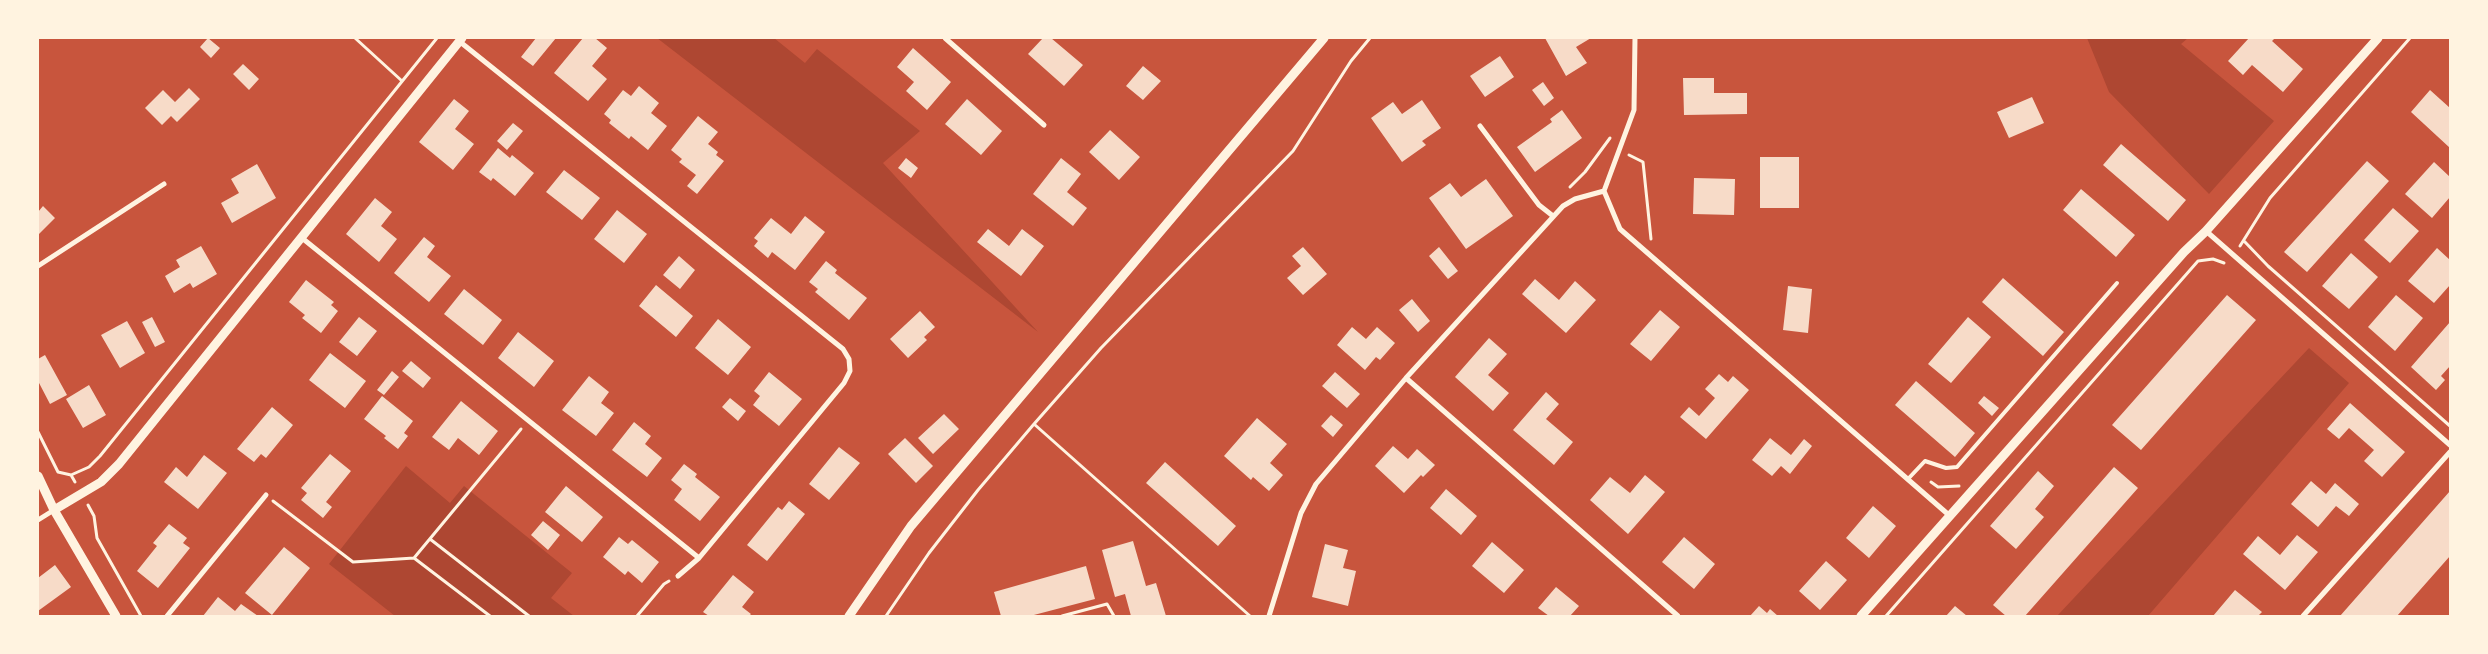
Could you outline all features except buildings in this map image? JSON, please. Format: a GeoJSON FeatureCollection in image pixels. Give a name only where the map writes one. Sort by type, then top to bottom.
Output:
{"type":"FeatureCollection","features":[{"type":"Feature","properties":{"kind":"street"},"geometry":{"type":"LineString","coordinates":[[945,38],[1044,126]]}},
{"type":"Feature","properties":{"kind":"street"},"geometry":{"type":"LineString","coordinates":[[849,616],[910,526],[1324,38]]}},
{"type":"Feature","properties":{"kind":"street"},"geometry":{"type":"LineString","coordinates":[[1635,38],[1634,110],[1621,151],[1604,191],[1620,230],[1950,516]]}},
{"type":"Feature","properties":{"kind":"street"},"geometry":{"type":"LineString","coordinates":[[1861,616],[2184,252],[2206,231],[2378,38]]}},
{"type":"Feature","properties":{"kind":"street"},"geometry":{"type":"LineString","coordinates":[[38,520],[101,482],[119,464],[461,40],[843,349],[849,359],[850,371],[844,383],[699,558],[678,576]]}},
{"type":"Feature","properties":{"kind":"street"},"geometry":{"type":"LineString","coordinates":[[1480,126],[1539,205],[1553,216]]}},
{"type":"Feature","properties":{"kind":"street"},"geometry":{"type":"LineString","coordinates":[[38,266],[164,184]]}},
{"type":"Feature","properties":{"kind":"street"},"geometry":{"type":"LineString","coordinates":[[1269,616],[1301,513],[1316,484],[1406,378],[1553,216],[1563,206],[1575,199],[1604,191]]}},
{"type":"Feature","properties":{"kind":"street"},"geometry":{"type":"LineString","coordinates":[[2206,231],[2450,445]]}},
{"type":"Feature","properties":{"kind":"street"},"geometry":{"type":"LineString","coordinates":[[302,238],[529,419],[699,558]]}},
{"type":"Feature","properties":{"kind":"street"},"geometry":{"type":"LineString","coordinates":[[1406,378],[1678,616]]}},
{"type":"Feature","properties":{"kind":"street"},"geometry":{"type":"LineString","coordinates":[[2303,616],[2450,452]]}},
{"type":"Feature","properties":{"kind":"street"},"geometry":{"type":"LineString","coordinates":[[38,476],[54,510],[116,616]]}},
{"type":"Feature","properties":{"kind":"street"},"geometry":{"type":"LineString","coordinates":[[167,616],[266,495]]}},
{"type":"Feature","properties":{"kind":"lane"},"geometry":{"type":"LineString","coordinates":[[1908,479],[1925,461],[1946,468],[1956,467],[2117,283]]}},
{"type":"Feature","properties":{"kind":"path"},"geometry":{"type":"LineString","coordinates":[[356,38],[402,81]]}},
{"type":"Feature","properties":{"kind":"path"},"geometry":{"type":"LineString","coordinates":[[38,432],[58,472],[71,475],[89,467],[100,456],[437,38]]}},
{"type":"Feature","properties":{"kind":"path"},"geometry":{"type":"LineString","coordinates":[[886,616],[929,554],[978,490],[1034,424],[1101,348],[1293,150],[1351,61],[1370,38]]}},
{"type":"Feature","properties":{"kind":"path"},"geometry":{"type":"LineString","coordinates":[[1886,616],[2198,261],[2213,259],[2224,263],[2233,254],[2244,241],[2270,198],[2410,38]]}},
{"type":"Feature","properties":{"kind":"path"},"geometry":{"type":"LineString","coordinates":[[1563,191],[1571,187],[1585,172],[1611,136]]}},
{"type":"Feature","properties":{"kind":"path"},"geometry":{"type":"LineString","coordinates":[[1606,144],[1643,162],[1649,238],[1657,245]]}},
{"type":"Feature","properties":{"kind":"path"},"geometry":{"type":"LineString","coordinates":[[2244,241],[2268,266],[2450,426]]}},
{"type":"Feature","properties":{"kind":"path"},"geometry":{"type":"LineString","coordinates":[[414,558],[529,419]]}},
{"type":"Feature","properties":{"kind":"path"},"geometry":{"type":"LineString","coordinates":[[1034,424],[1250,616]]}},
{"type":"Feature","properties":{"kind":"path"},"geometry":{"type":"LineString","coordinates":[[1916,471],[1938,487],[1962,486],[1985,505]]}},
{"type":"Feature","properties":{"kind":"path"},"geometry":{"type":"LineString","coordinates":[[71,475],[94,516],[97,538],[141,616]]}},
{"type":"Feature","properties":{"kind":"path"},"geometry":{"type":"LineString","coordinates":[[266,495],[354,562],[414,558],[490,616]]}},
{"type":"Feature","properties":{"kind":"path"},"geometry":{"type":"LineString","coordinates":[[430,538],[529,616]]}},
{"type":"Feature","properties":{"kind":"path"},"geometry":{"type":"LineString","coordinates":[[637,616],[664,584],[678,576]]}},
{"type":"Feature","properties":{"kind":"path"},"geometry":{"type":"LineString","coordinates":[[1062,616],[1107,604],[1114,616]]}},
{"type":"Feature","properties":{"kind":"shaded area"},"geometry":{"type":"Polygon","coordinates":[[[657,38],[774,38],[805,63],[817,49],[920,131],[883,163],[1038,332],[657,38]]]}},
{"type":"Feature","properties":{"kind":"shaded area"},"geometry":{"type":"Polygon","coordinates":[[[2087,38],[2188,38],[2181,44],[2274,121],[2209,194],[2109,92],[2087,38]]]}},
{"type":"Feature","properties":{"kind":"shaded area"},"geometry":{"type":"Polygon","coordinates":[[[2309,348],[2349,383],[2148,616],[2057,616],[2309,348]]]}},
{"type":"Feature","properties":{"kind":"shaded area"},"geometry":{"type":"Polygon","coordinates":[[[406,466],[450,503],[464,486],[572,573],[551,598],[574,616],[395,616],[329,564],[406,466]]]}}]}
